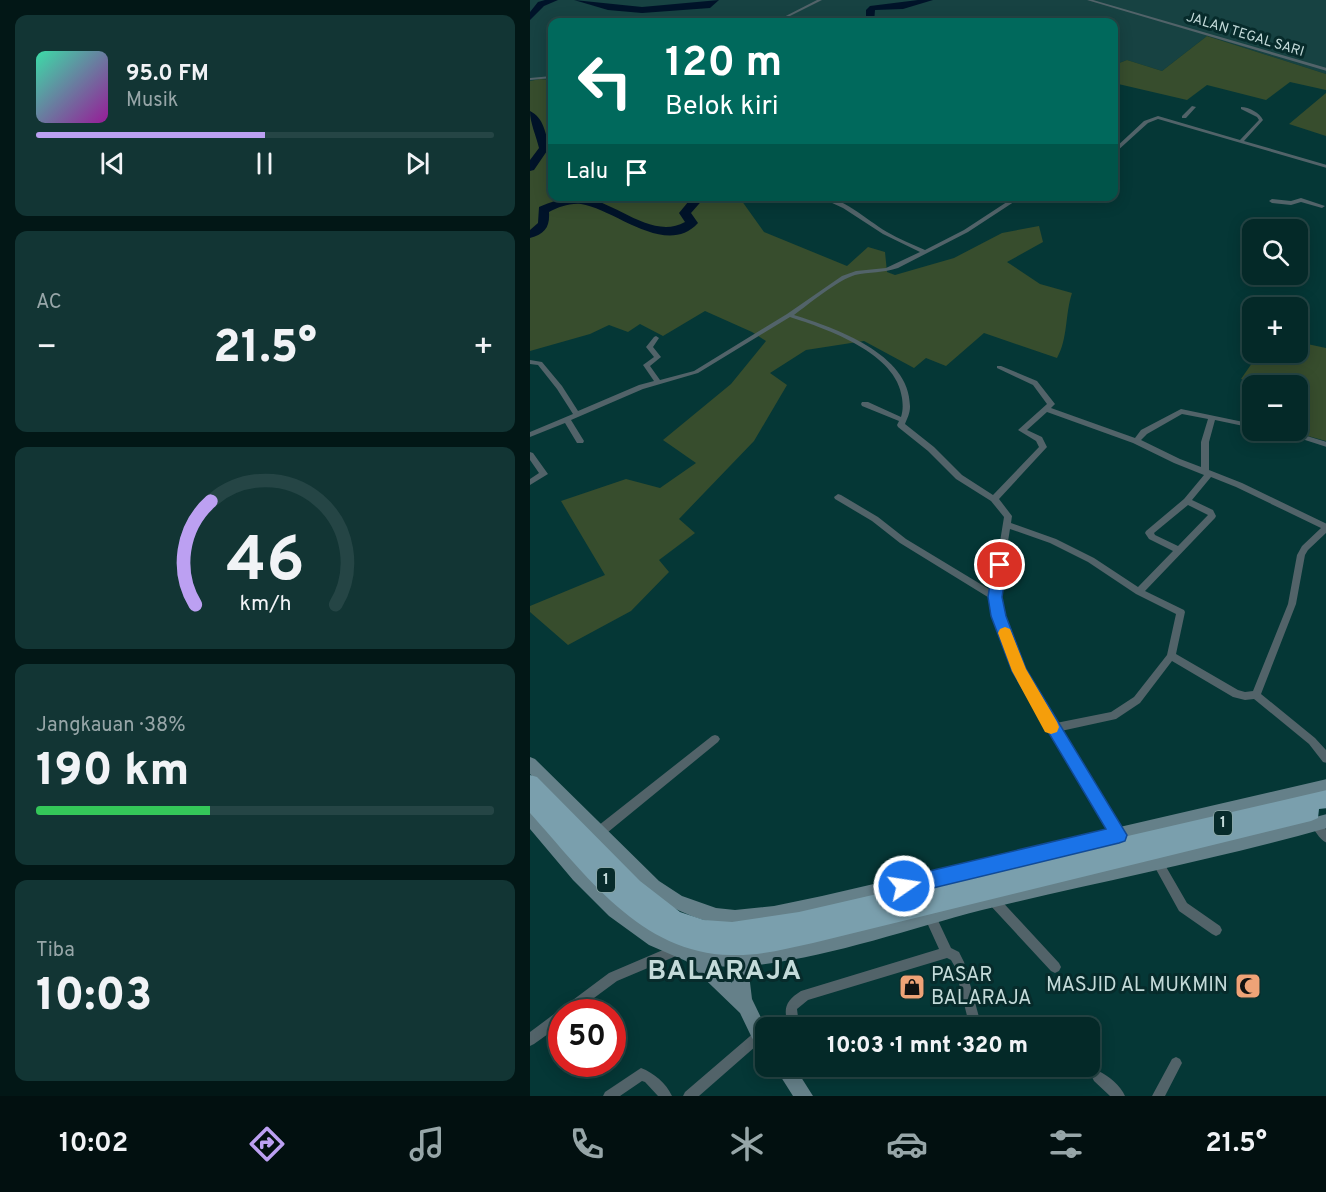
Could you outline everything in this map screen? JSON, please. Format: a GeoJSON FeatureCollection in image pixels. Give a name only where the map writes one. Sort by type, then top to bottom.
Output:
{"type":"FeatureCollection","features":[{"type":"Feature","properties":{"kind":"highway","name":"1"},"geometry":{"type":"LineString","coordinates":[[530,783],[652,905],[676,921],[703,930],[733,932],[768,929],[813,920],[1326,799]]}},
{"type":"Feature","properties":{"kind":"highway","name":"1"},"geometry":{"type":"LineString","coordinates":[[530,800],[627,901],[649,919],[670,932],[696,941],[732,945],[813,933],[1273,823],[1323,818]]}},
{"type":"Feature","properties":{"kind":"main road"},"geometry":{"type":"LineString","coordinates":[[530,764],[653,887],[699,913],[727,918],[752,919],[1326,786]]}},
{"type":"Feature","properties":{"kind":"main road"},"geometry":{"type":"LineString","coordinates":[[684,952],[714,957],[773,955],[1157,862],[1323,818]]}},
{"type":"Feature","properties":{"kind":"main road"},"geometry":{"type":"LineString","coordinates":[[531,820],[602,898],[629,922],[684,952],[744,1007],[755,1025]]}},
{"type":"Feature","properties":{"kind":"main road"},"geometry":{"type":"LineString","coordinates":[[1074,846],[1091,856],[1094,865],[1092,877]]}},
{"type":"Feature","properties":{"kind":"main road"},"geometry":{"type":"LineString","coordinates":[[819,945],[828,932],[830,921],[830,911],[822,904]]}},
{"type":"Feature","properties":{"kind":"main road"},"geometry":{"type":"LineString","coordinates":[[744,1007],[739,981],[740,957],[743,939],[752,919]]}},
{"type":"Feature","properties":{"kind":"main road"},"geometry":{"type":"LineString","coordinates":[[791,1077],[804,1096]]}},
{"type":"Feature","properties":{"kind":"street"},"geometry":{"type":"LineString","coordinates":[[784,18],[820,0]]}},
{"type":"Feature","properties":{"kind":"street","name":"JALAN TEGAL SARI"},"geometry":{"type":"LineString","coordinates":[[1089,0],[1326,70]]}},
{"type":"Feature","properties":{"kind":"street"},"geometry":{"type":"LineString","coordinates":[[530,79],[548,76]]}},
{"type":"Feature","properties":{"kind":"street"},"geometry":{"type":"LineString","coordinates":[[1181,120],[1194,107]]}},
{"type":"Feature","properties":{"kind":"street"},"geometry":{"type":"LineString","coordinates":[[1241,141],[1261,120],[1259,116],[1243,108]]}},
{"type":"Feature","properties":{"kind":"street"},"geometry":{"type":"LineString","coordinates":[[1118,148],[1151,119],[1158,117],[1181,120],[1326,167]]}},
{"type":"Feature","properties":{"kind":"street"},"geometry":{"type":"LineString","coordinates":[[1272,201],[1287,204],[1301,200],[1325,204]]}},
{"type":"Feature","properties":{"kind":"street"},"geometry":{"type":"LineString","coordinates":[[831,201],[845,207],[885,233],[925,252]]}},
{"type":"Feature","properties":{"kind":"street"},"geometry":{"type":"LineString","coordinates":[[530,435],[641,387],[696,372],[789,315],[844,277],[856,273],[887,270],[966,231],[1013,201]]}},
{"type":"Feature","properties":{"kind":"street"},"geometry":{"type":"LineString","coordinates":[[789,315],[832,330],[891,365],[900,377],[906,400],[907,408],[901,425],[931,449],[959,477],[994,500],[1006,512],[995,597],[998,616],[1019,671],[1119,835]]}},
{"type":"Feature","properties":{"kind":"street"},"geometry":{"type":"LineString","coordinates":[[656,338],[649,347],[658,357],[647,365],[658,382]]}},
{"type":"Feature","properties":{"kind":"street"},"geometry":{"type":"LineString","coordinates":[[530,362],[539,363],[560,388],[577,415]]}},
{"type":"Feature","properties":{"kind":"street"},"geometry":{"type":"LineString","coordinates":[[994,500],[1043,447],[1039,439],[1022,430],[1051,404],[1030,379],[999,367]]}},
{"type":"Feature","properties":{"kind":"street"},"geometry":{"type":"LineString","coordinates":[[865,404],[902,420]]}},
{"type":"Feature","properties":{"kind":"street"},"geometry":{"type":"LineString","coordinates":[[1047,409],[1136,441],[1326,527],[1304,548],[1301,555],[1292,604],[1256,694]]}},
{"type":"Feature","properties":{"kind":"street"},"geometry":{"type":"LineString","coordinates":[[1136,441],[1144,432],[1181,411],[1242,424]]}},
{"type":"Feature","properties":{"kind":"street"},"geometry":{"type":"LineString","coordinates":[[1179,550],[1152,537],[1149,533],[1187,501],[1207,472],[1205,442],[1212,418]]}},
{"type":"Feature","properties":{"kind":"street"},"geometry":{"type":"LineString","coordinates":[[567,420],[581,441]]}},
{"type":"Feature","properties":{"kind":"street"},"geometry":{"type":"LineString","coordinates":[[1308,440],[1326,446]]}},
{"type":"Feature","properties":{"kind":"street"},"geometry":{"type":"LineString","coordinates":[[530,454],[544,474],[530,482]]}},
{"type":"Feature","properties":{"kind":"street"},"geometry":{"type":"LineString","coordinates":[[838,497],[875,519],[903,541],[995,597]]}},
{"type":"Feature","properties":{"kind":"street"},"geometry":{"type":"LineString","coordinates":[[1139,592],[1212,516],[1210,512],[1187,501]]}},
{"type":"Feature","properties":{"kind":"street"},"geometry":{"type":"LineString","coordinates":[[1006,524],[1053,541],[1091,560],[1139,592],[1182,614],[1171,656],[1137,700],[1113,716],[1052,728]]}},
{"type":"Feature","properties":{"kind":"street"},"geometry":{"type":"LineString","coordinates":[[1171,656],[1236,694],[1245,696],[1256,694]]}},
{"type":"Feature","properties":{"kind":"street"},"geometry":{"type":"LineString","coordinates":[[1256,694],[1312,741],[1326,759]]}},
{"type":"Feature","properties":{"kind":"street"},"geometry":{"type":"LineString","coordinates":[[598,833],[715,739]]}},
{"type":"Feature","properties":{"kind":"street"},"geometry":{"type":"LineString","coordinates":[[1323,818],[1326,838]]}},
{"type":"Feature","properties":{"kind":"street"},"geometry":{"type":"LineString","coordinates":[[1157,862],[1183,907],[1216,930]]}},
{"type":"Feature","properties":{"kind":"street"},"geometry":{"type":"LineString","coordinates":[[993,900],[1055,967]]}},
{"type":"Feature","properties":{"kind":"street"},"geometry":{"type":"LineString","coordinates":[[930,916],[947,952],[954,956],[960,966],[973,1017]]}},
{"type":"Feature","properties":{"kind":"street"},"geometry":{"type":"LineString","coordinates":[[583,999],[613,977],[684,952]]}},
{"type":"Feature","properties":{"kind":"street"},"geometry":{"type":"LineString","coordinates":[[794,1017],[792,1005],[805,994],[947,952]]}},
{"type":"Feature","properties":{"kind":"street"},"geometry":{"type":"LineString","coordinates":[[530,1040],[548,1026]]}},
{"type":"Feature","properties":{"kind":"street"},"geometry":{"type":"LineString","coordinates":[[689,1096],[755,1044]]}},
{"type":"Feature","properties":{"kind":"street"},"geometry":{"type":"LineString","coordinates":[[1158,1096],[1176,1063]]}},
{"type":"Feature","properties":{"kind":"street"},"geometry":{"type":"LineString","coordinates":[[610,1096],[641,1074],[649,1077],[666,1096]]}},
{"type":"Feature","properties":{"kind":"street"},"geometry":{"type":"LineString","coordinates":[[1098,1077],[1119,1096]]}},
{"type":"Feature","properties":{"kind":"shaded area"},"geometry":{"type":"Polygon","coordinates":[[[530,0],[1326,0],[1326,74],[1207,36],[1162,71],[1127,60],[1118,63],[1118,18],[548,18],[548,80],[530,81],[530,0]]]}},
{"type":"Feature","properties":{"kind":"green space"},"geometry":{"type":"Polygon","coordinates":[[[1207,36],[1326,74],[1326,90],[1290,82],[1266,100],[1207,85],[1187,100],[1118,84],[1118,63],[1127,60],[1162,71],[1207,36]]]}},
{"type":"Feature","properties":{"kind":"green space"},"geometry":{"type":"Polygon","coordinates":[[[548,80],[548,201],[742,201],[764,232],[847,266],[868,247],[885,252],[887,272],[895,275],[954,258],[1002,233],[1039,226],[1043,242],[1007,262],[1040,284],[1072,293],[1061,351],[1057,358],[984,333],[946,366],[926,358],[914,368],[864,341],[806,350],[770,373],[787,385],[754,441],[679,519],[695,533],[659,560],[669,572],[631,611],[568,645],[530,612],[530,606],[605,575],[561,501],[626,479],[660,488],[696,463],[663,440],[731,384],[766,341],[752,332],[705,311],[663,336],[640,324],[628,332],[609,325],[590,334],[530,351],[530,81],[548,80]]]}},
{"type":"Feature","properties":{"kind":"green space"},"geometry":{"type":"Polygon","coordinates":[[[1326,93],[1326,136],[1289,124],[1326,93]]]}},
{"type":"Feature","properties":{"kind":"green space"},"geometry":{"type":"Polygon","coordinates":[[[1308,344],[1326,348],[1326,441],[1308,436],[1308,375],[1244,375],[1252,363],[1308,363],[1308,344]]]}},
{"type":"Feature","properties":{"kind":"waterway"},"geometry":{"type":"LineString","coordinates":[[530,17],[541,4],[554,0]]}},
{"type":"Feature","properties":{"kind":"waterway"},"geometry":{"type":"LineString","coordinates":[[578,0],[608,7],[642,10],[710,5],[715,0]]}},
{"type":"Feature","properties":{"kind":"waterway"},"geometry":{"type":"LineString","coordinates":[[870,18],[870,10],[873,8],[903,6],[929,0]]}},
{"type":"Feature","properties":{"kind":"waterway"},"geometry":{"type":"LineString","coordinates":[[530,114],[539,125],[544,148],[530,168]]}},
{"type":"Feature","properties":{"kind":"waterway"},"geometry":{"type":"LineString","coordinates":[[530,234],[537,232],[544,224],[543,210],[562,202],[572,201]]}},
{"type":"Feature","properties":{"kind":"waterway"},"geometry":{"type":"LineString","coordinates":[[572,201],[578,201]]}},
{"type":"Feature","properties":{"kind":"waterway"},"geometry":{"type":"LineString","coordinates":[[578,201],[583,201]]}},
{"type":"Feature","properties":{"kind":"waterway"},"geometry":{"type":"LineString","coordinates":[[583,201],[595,204],[638,224],[667,231],[681,230],[692,223],[685,213],[696,201]]}},
{"type":"Feature","properties":{"kind":"slow traffic"},"geometry":{"type":"LineString","coordinates":[[1005,633],[1019,671],[1051,727]]}},
{"type":"Feature","properties":{"kind":"place","name":"MASJID AL MUKMIN"},"geometry":{"type":"Point","coordinates":[1248,986]}},
{"type":"Feature","properties":{"kind":"place","name":"PASAR BALARAJA"},"geometry":{"type":"Point","coordinates":[912,987]}},
{"type":"Feature","properties":{"kind":"district","name":"BALARAJA"},"geometry":{"type":"Point","coordinates":[725,972]}},
{"type":"Feature","properties":{"kind":"route"},"geometry":{"type":"LineString","coordinates":[[904,886],[1119,835],[1019,671],[998,616],[995,597],[1000,565]]}}]}
